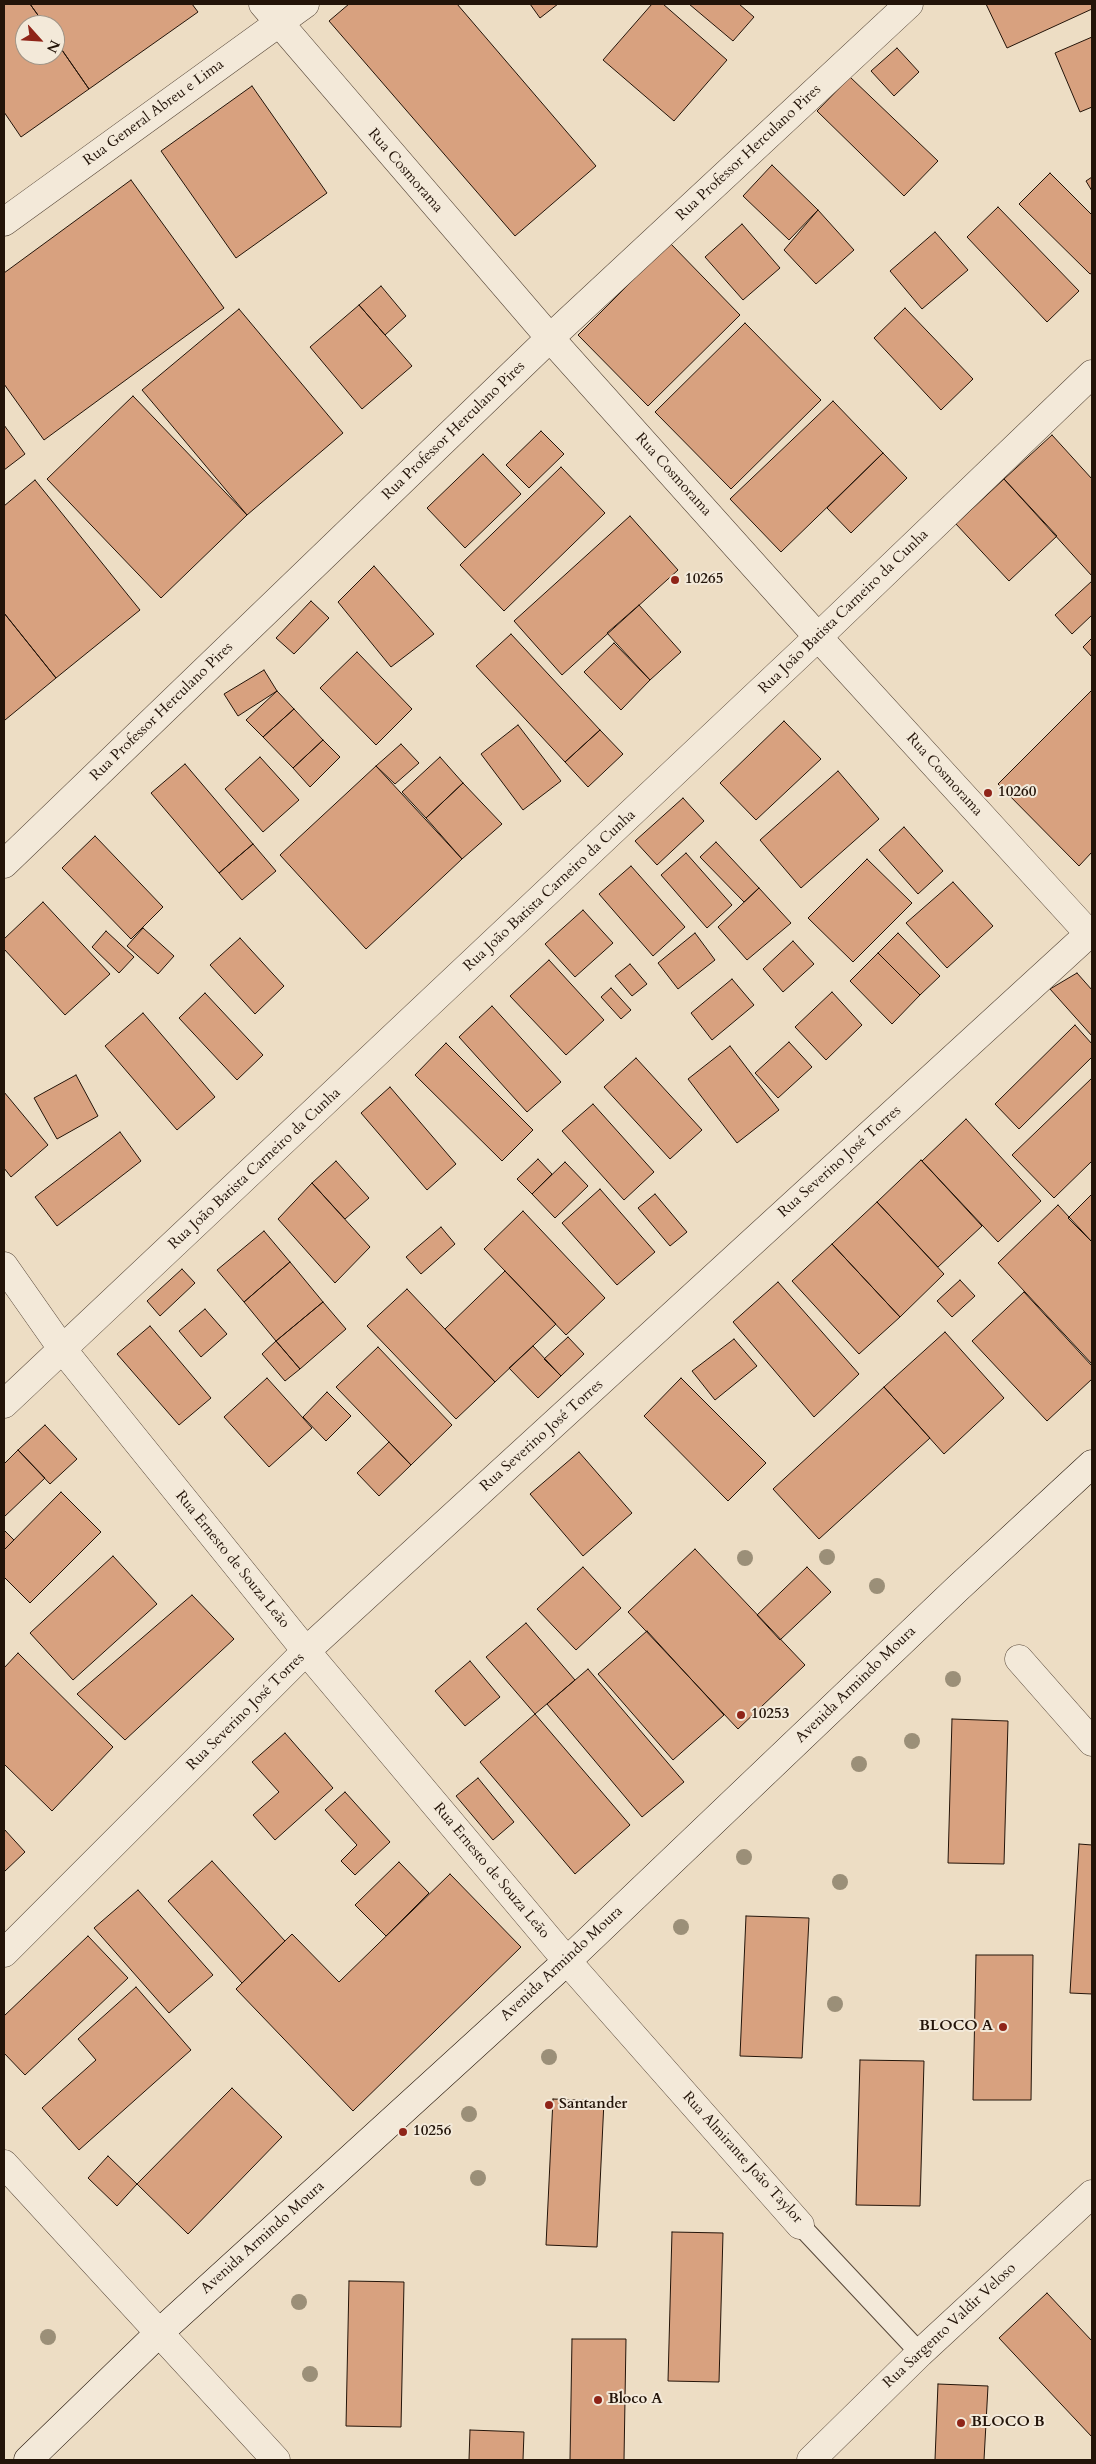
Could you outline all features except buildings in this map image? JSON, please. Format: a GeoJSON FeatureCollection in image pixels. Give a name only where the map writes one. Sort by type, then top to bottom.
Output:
{"type":"FeatureCollection","features":[{"type":"Feature","properties":{"kind":"street","name":"Rua General Abreu e Lima"},"geometry":{"type":"LineString","coordinates":[[4,222],[270,13],[304,4]]}},
{"type":"Feature","properties":{"kind":"street","name":"Rua Professor Herculano Pires"},"geometry":{"type":"LineString","coordinates":[[4,864],[550,338],[909,4]]}},
{"type":"Feature","properties":{"kind":"street","name":"Rua Cosmorama"},"geometry":{"type":"LineString","coordinates":[[270,13],[550,338],[818,637],[1091,934]]}},
{"type":"Feature","properties":{"kind":"street","name":"Rua João Batista Carneiro da Cunha"},"geometry":{"type":"LineString","coordinates":[[4,1404],[818,637],[1092,374]]}},
{"type":"Feature","properties":{"kind":"street","name":"Rua Severino José Torres"},"geometry":{"type":"LineString","coordinates":[[4,1953],[306,1651],[1091,934]]}},
{"type":"Feature","properties":{"kind":"street","name":"Rua Ernesto de Souza Leão"},"geometry":{"type":"LineString","coordinates":[[4,1266],[63,1350],[306,1651],[567,1961]]}},
{"type":"Feature","properties":{"kind":"street","name":"Avenida Armindo Moura"},"geometry":{"type":"LineString","coordinates":[[28,2460],[159,2333],[567,1961],[958,1588],[1092,1464]]}},
{"type":"Feature","properties":{"kind":"street"},"geometry":{"type":"LineString","coordinates":[[1019,1659],[1092,1742]]}},
{"type":"Feature","properties":{"kind":"street","name":"Rua Almirante João Taylor"},"geometry":{"type":"LineString","coordinates":[[567,1961],[800,2225]]}},
{"type":"Feature","properties":{"kind":"street"},"geometry":{"type":"LineString","coordinates":[[4,2164],[276,2460]]}},
{"type":"Feature","properties":{"kind":"street","name":"Rua Sargento Valdir Veloso"},"geometry":{"type":"LineString","coordinates":[[811,2460],[920,2352],[1092,2194]]}},
{"type":"Feature","properties":{"kind":"lane","name":"Rua Almirante João Taylor"},"geometry":{"type":"LineString","coordinates":[[800,2225],[920,2352]]}},
{"type":"Feature","properties":{"kind":"place","name":"10265"},"geometry":{"type":"Point","coordinates":[675,580]}},
{"type":"Feature","properties":{"kind":"place","name":"10260"},"geometry":{"type":"Point","coordinates":[988,793]}},
{"type":"Feature","properties":{"kind":"place","name":"10253"},"geometry":{"type":"Point","coordinates":[741,1715]}},
{"type":"Feature","properties":{"kind":"place","name":"BLOCO A"},"geometry":{"type":"Point","coordinates":[1003,2027]}},
{"type":"Feature","properties":{"kind":"place","name":"Santander"},"geometry":{"type":"Point","coordinates":[549,2105]}},
{"type":"Feature","properties":{"kind":"place","name":"10256"},"geometry":{"type":"Point","coordinates":[403,2132]}},
{"type":"Feature","properties":{"kind":"place","name":"Bloco A"},"geometry":{"type":"Point","coordinates":[598,2400]}},
{"type":"Feature","properties":{"kind":"place","name":"BLOCO B"},"geometry":{"type":"Point","coordinates":[961,2423]}}]}
